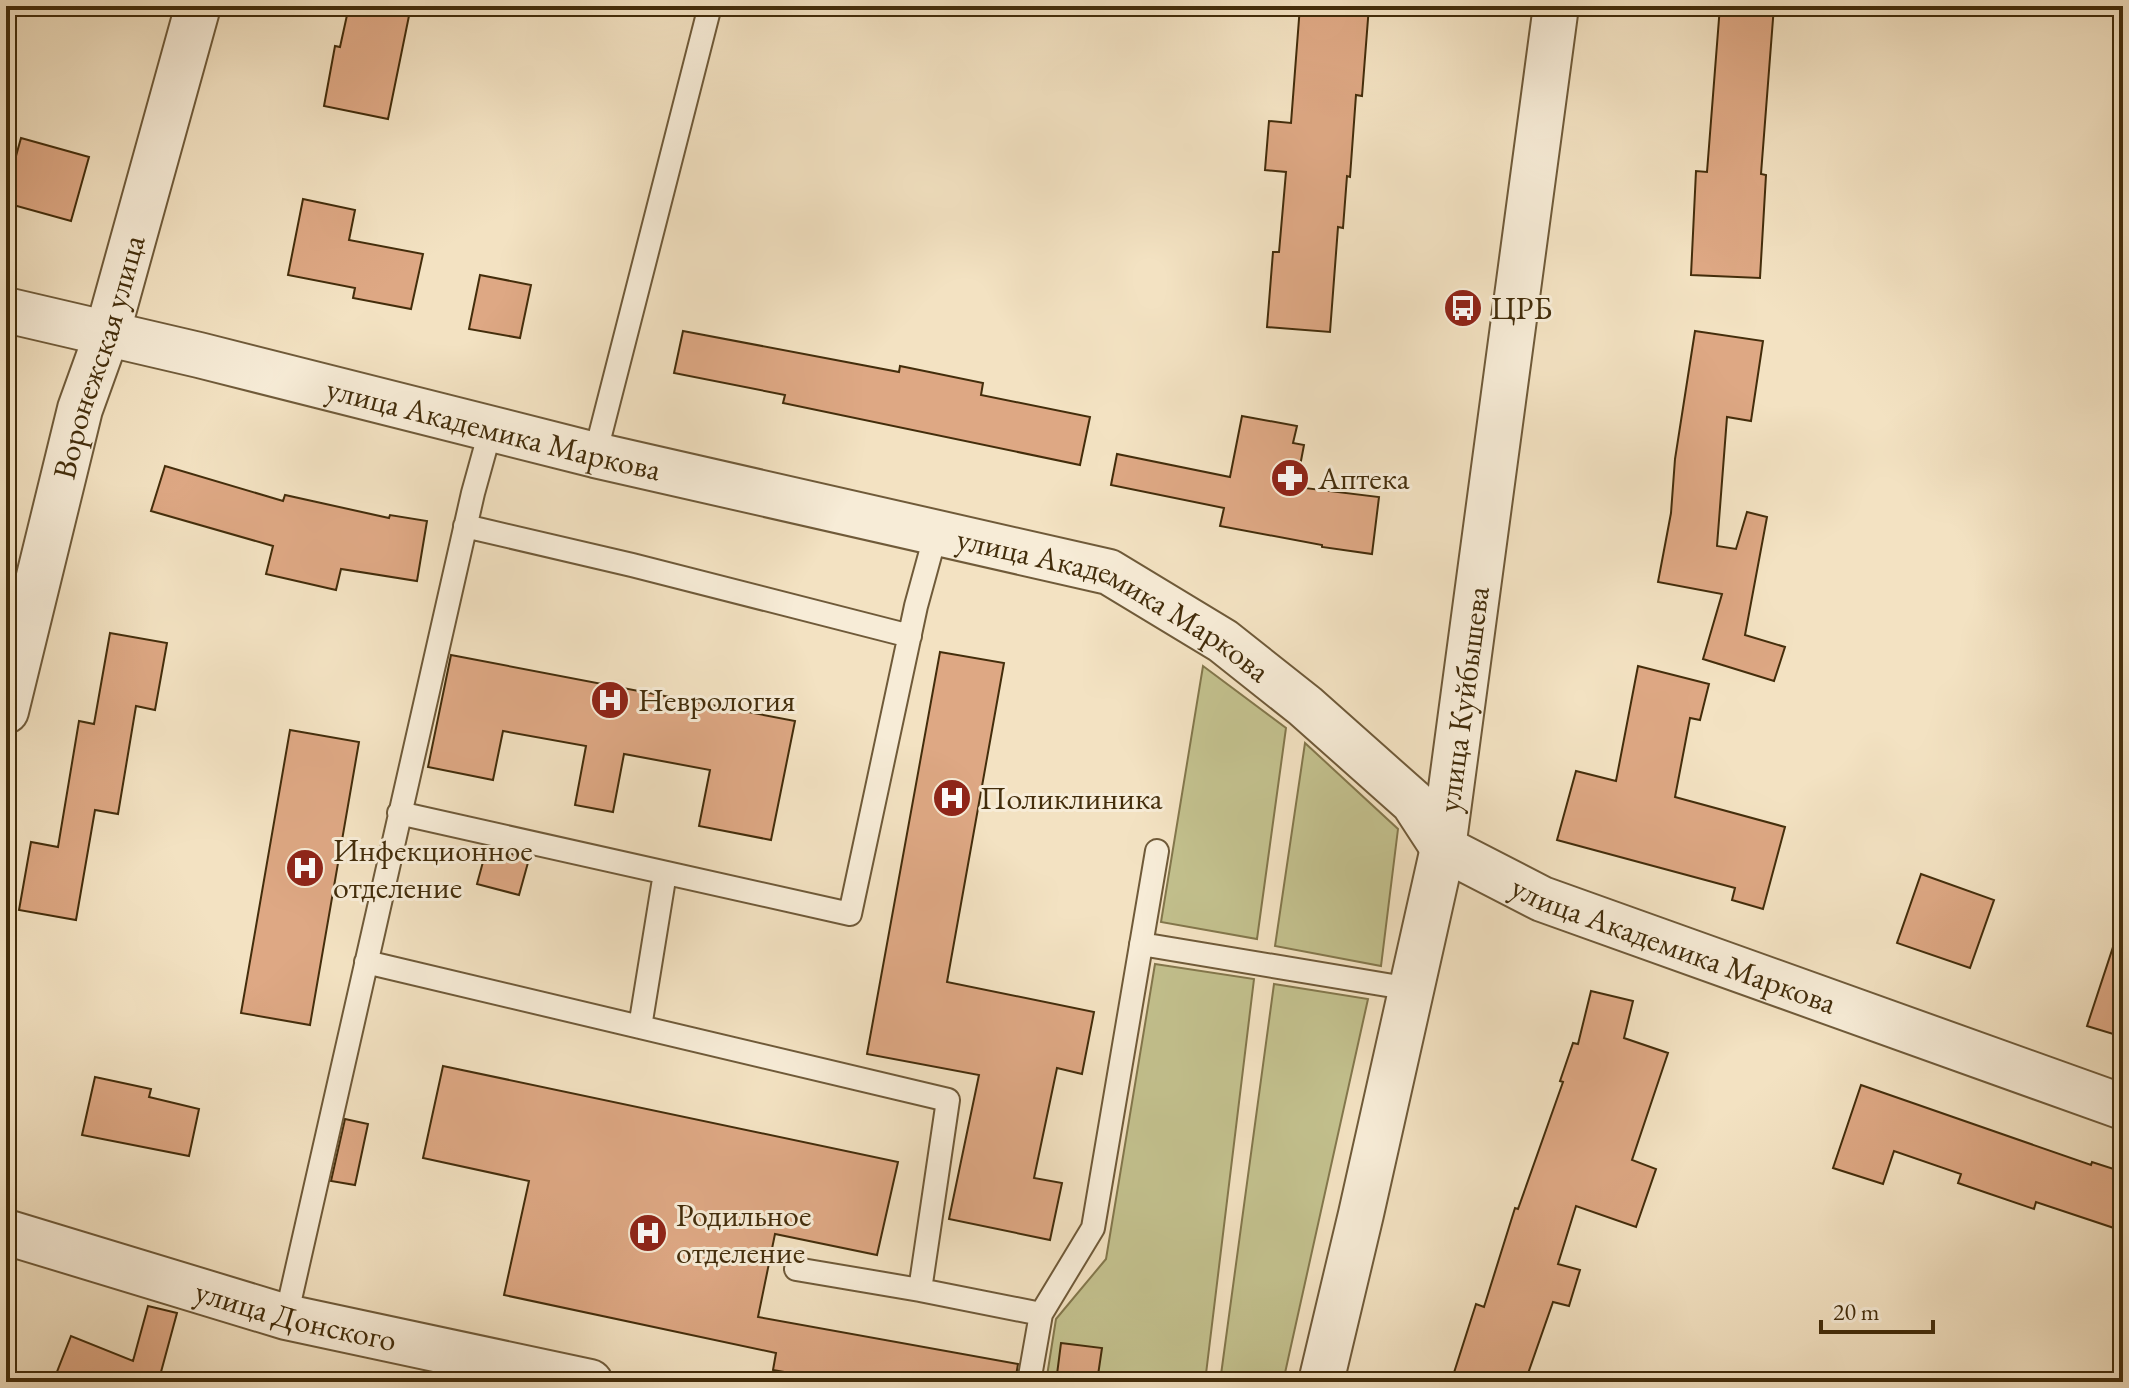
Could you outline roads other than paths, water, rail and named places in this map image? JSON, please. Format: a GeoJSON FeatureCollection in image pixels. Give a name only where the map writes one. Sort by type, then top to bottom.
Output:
{"type":"FeatureCollection","features":[{"type":"Feature","properties":{"kind":"street","name":"Воронежская улица"},"geometry":{"type":"LineString","coordinates":[[6,711],[80,409],[107,334],[198,6]]}},
{"type":"Feature","properties":{"kind":"street","name":"улица Куйбышева"},"geometry":{"type":"LineString","coordinates":[[1321,1382],[1443,848],[1556,6]]}},
{"type":"Feature","properties":{"kind":"street","name":"улица Академика Маркова"},"geometry":{"type":"LineString","coordinates":[[6,310],[595,455],[1109,572],[1223,641],[1305,706],[1413,802],[1443,848],[1542,899],[2123,1107]]}},
{"type":"Feature","properties":{"kind":"street","name":"улица Донского"},"geometry":{"type":"LineString","coordinates":[[6,1232],[286,1317],[590,1382]]}},
{"type":"Feature","properties":{"kind":"lane"},"geometry":{"type":"LineString","coordinates":[[595,455],[710,6]]}},
{"type":"Feature","properties":{"kind":"lane"},"geometry":{"type":"LineString","coordinates":[[286,1317],[465,526],[491,428]]}},
{"type":"Feature","properties":{"kind":"lane"},"geometry":{"type":"LineString","coordinates":[[465,526],[910,636]]}},
{"type":"Feature","properties":{"kind":"lane"},"geometry":{"type":"LineString","coordinates":[[399,813],[850,914],[910,636],[936,533]]}},
{"type":"Feature","properties":{"kind":"lane"},"geometry":{"type":"LineString","coordinates":[[1029,1382],[1041,1314],[1093,1228],[1157,851]]}},
{"type":"Feature","properties":{"kind":"lane"},"geometry":{"type":"LineString","coordinates":[[640,1027],[665,873]]}},
{"type":"Feature","properties":{"kind":"lane"},"geometry":{"type":"LineString","coordinates":[[1141,944],[1411,989]]}},
{"type":"Feature","properties":{"kind":"lane"},"geometry":{"type":"LineString","coordinates":[[366,962],[948,1100],[920,1290]]}},
{"type":"Feature","properties":{"kind":"lane"},"geometry":{"type":"LineString","coordinates":[[796,1269],[1041,1314]]}},
{"type":"Feature","properties":{"kind":"place","name":"ЦРБ"},"geometry":{"type":"Point","coordinates":[1463,308]}},
{"type":"Feature","properties":{"kind":"place","name":"Аптека"},"geometry":{"type":"Point","coordinates":[1290,478]}},
{"type":"Feature","properties":{"kind":"place","name":"Неврология"},"geometry":{"type":"Point","coordinates":[610,700]}},
{"type":"Feature","properties":{"kind":"place","name":"Поликлиника"},"geometry":{"type":"Point","coordinates":[952,798]}},
{"type":"Feature","properties":{"kind":"place","name":"Инфекционное отделение"},"geometry":{"type":"Point","coordinates":[305,868]}},
{"type":"Feature","properties":{"kind":"place","name":"Родильное отделение"},"geometry":{"type":"Point","coordinates":[648,1233]}}]}
